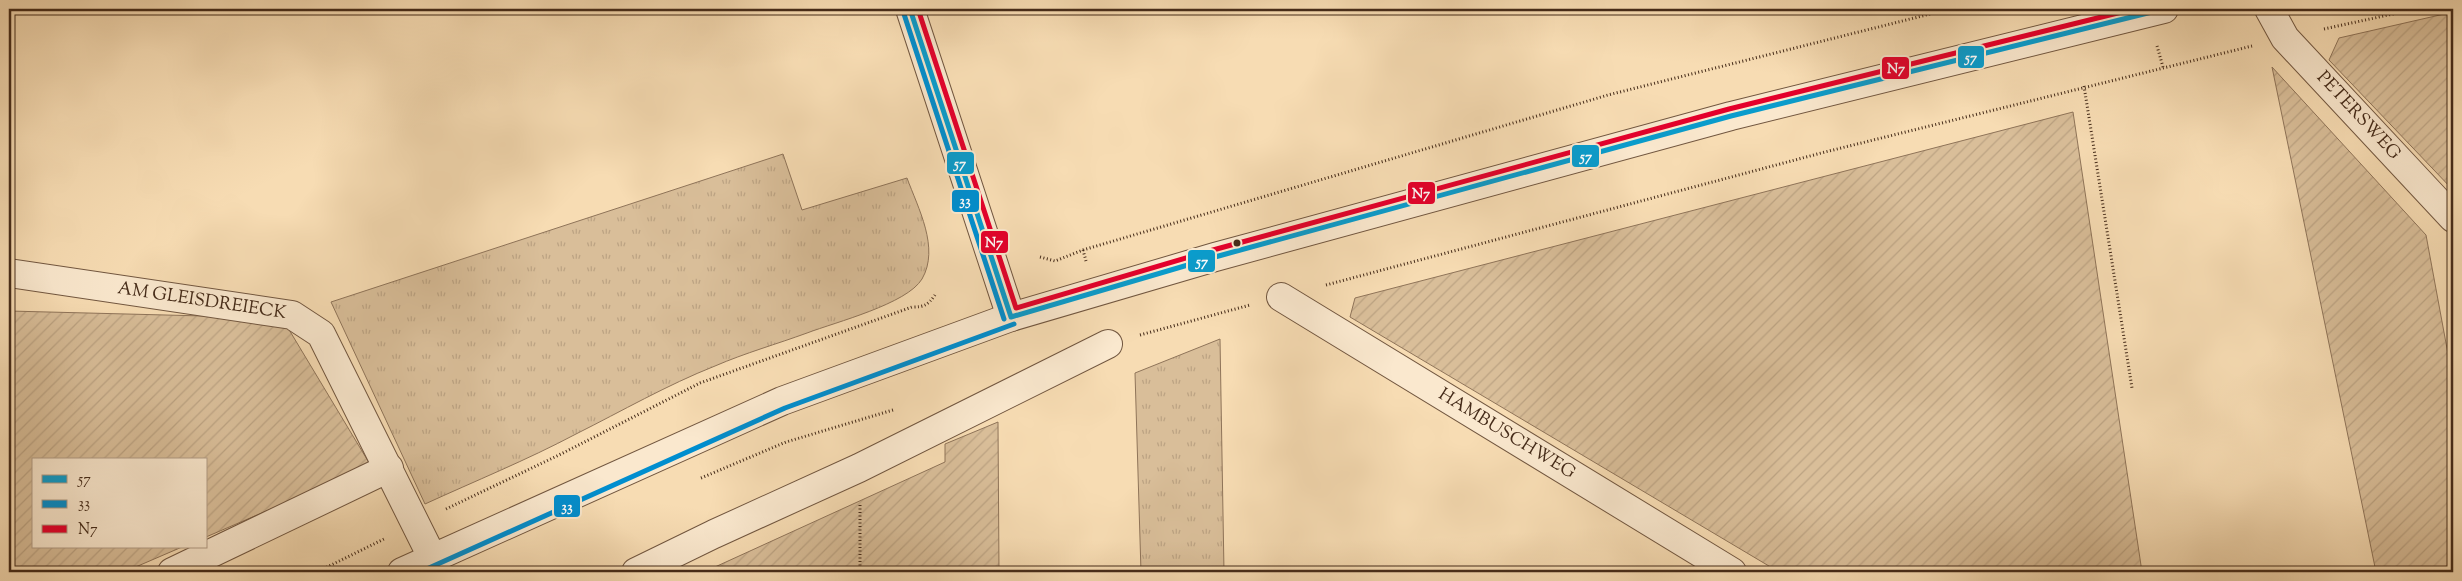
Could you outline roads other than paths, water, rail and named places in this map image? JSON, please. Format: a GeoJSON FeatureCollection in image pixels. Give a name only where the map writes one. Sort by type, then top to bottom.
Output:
{"type":"FeatureCollection","features":[{"type":"Feature","properties":{"kind":"street"},"geometry":{"type":"LineString","coordinates":[[910,9],[1011,317]]}},
{"type":"Feature","properties":{"kind":"street"},"geometry":{"type":"LineString","coordinates":[[402,572],[782,401],[1011,317],[1215,257],[1731,116],[2164,9]]}},
{"type":"Feature","properties":{"kind":"street","name":"PETERSWEG"},"geometry":{"type":"LineString","coordinates":[[2269,9],[2285,38],[2453,218]]}},
{"type":"Feature","properties":{"kind":"street","name":"AM GLEISDREIECK"},"geometry":{"type":"LineString","coordinates":[[9,273],[292,315],[321,334],[432,557]]}},
{"type":"Feature","properties":{"kind":"street","name":"HAMBUSCHWEG"},"geometry":{"type":"LineString","coordinates":[[1281,297],[1732,572]]}},
{"type":"Feature","properties":{"kind":"street"},"geometry":{"type":"LineString","coordinates":[[636,572],[859,468],[1108,344]]}},
{"type":"Feature","properties":{"kind":"street"},"geometry":{"type":"LineString","coordinates":[[172,572],[389,468]]}}]}
